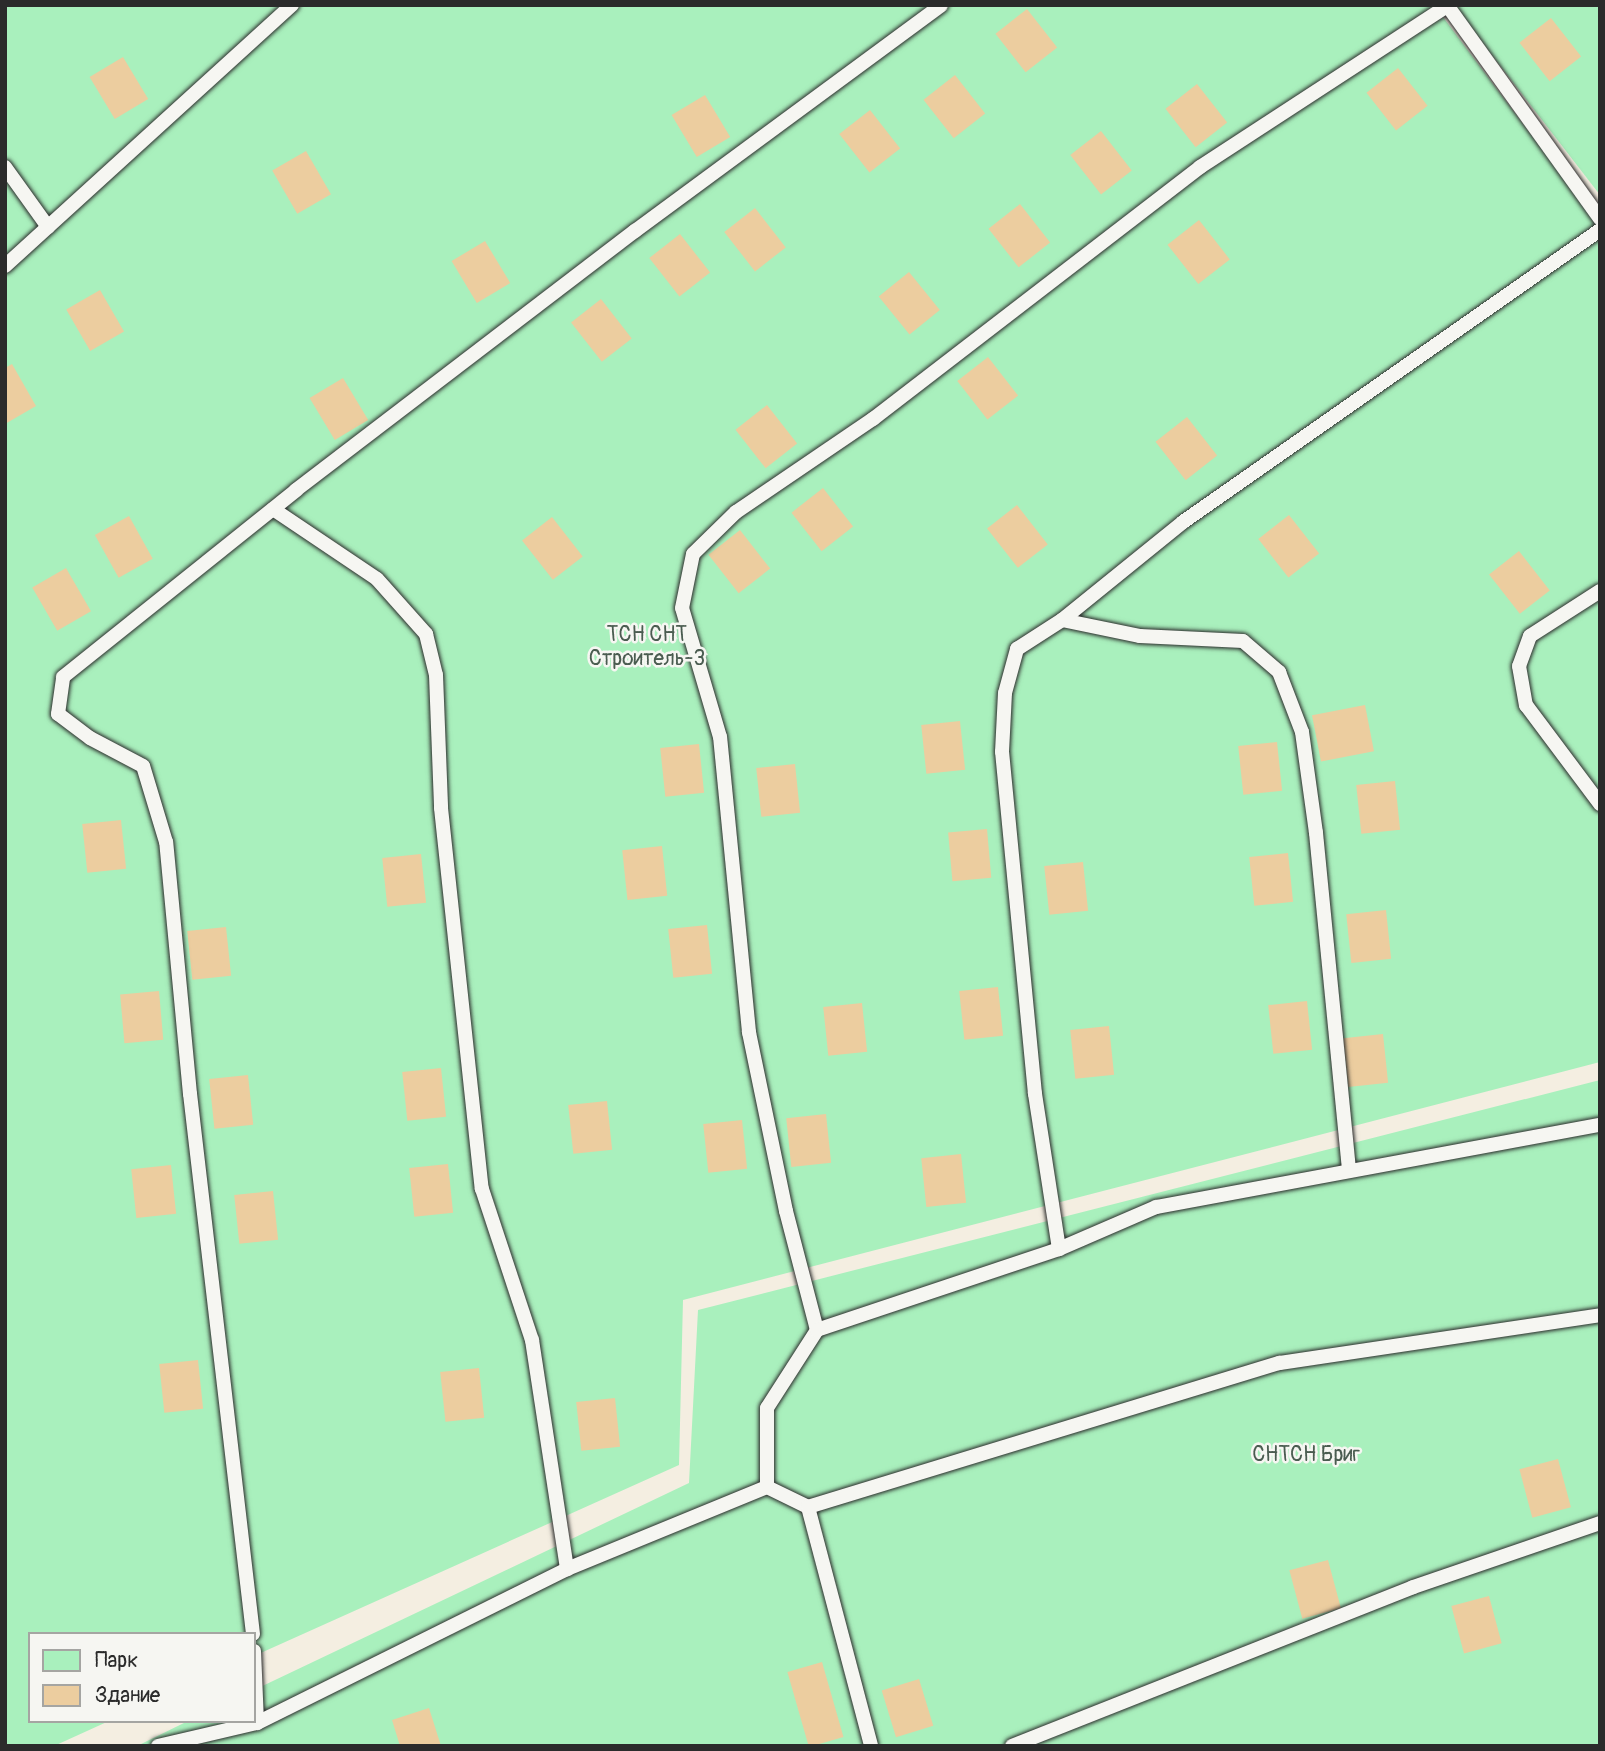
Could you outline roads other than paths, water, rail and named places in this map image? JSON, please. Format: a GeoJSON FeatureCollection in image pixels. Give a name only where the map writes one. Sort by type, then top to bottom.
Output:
{"type":"FeatureCollection","features":[{"type":"Feature","properties":{"kind":"lane"},"geometry":{"type":"LineString","coordinates":[[5,266],[292,5]]}},
{"type":"Feature","properties":{"kind":"lane"},"geometry":{"type":"LineString","coordinates":[[253,1632],[166,842],[143,766],[90,738],[58,714],[63,677],[273,509],[635,231],[941,5]]}},
{"type":"Feature","properties":{"kind":"lane"},"geometry":{"type":"LineString","coordinates":[[817,1330],[786,1211],[749,1032],[719,737],[682,608],[693,554],[736,512],[873,419],[1200,167],[1447,6],[1600,219]]}},
{"type":"Feature","properties":{"kind":"lane"},"geometry":{"type":"LineString","coordinates":[[5,167],[48,227]]}},
{"type":"Feature","properties":{"kind":"lane"},"geometry":{"type":"LineString","coordinates":[[1059,1249],[1035,1094],[1002,752],[1005,693],[1017,649],[1062,620],[1183,522],[1600,230]]}},
{"type":"Feature","properties":{"kind":"lane"},"geometry":{"type":"LineString","coordinates":[[273,509],[377,579],[426,634],[436,675],[441,808],[482,1189],[532,1340],[567,1569]]}},
{"type":"Feature","properties":{"kind":"lane"},"geometry":{"type":"LineString","coordinates":[[1600,591],[1530,636],[1519,666],[1526,705],[1600,804]]}},
{"type":"Feature","properties":{"kind":"lane"},"geometry":{"type":"LineString","coordinates":[[1062,620],[1139,636],[1243,641],[1279,672],[1302,732],[1314,821],[1349,1170]]}},
{"type":"Feature","properties":{"kind":"lane"},"geometry":{"type":"LineString","coordinates":[[767,1487],[767,1408],[817,1330],[1059,1249],[1156,1207],[1600,1125]]}},
{"type":"Feature","properties":{"kind":"lane"},"geometry":{"type":"LineString","coordinates":[[158,1746],[257,1723],[567,1569],[767,1487],[808,1507],[1280,1363],[1600,1315]]}},
{"type":"Feature","properties":{"kind":"lane"},"geometry":{"type":"LineString","coordinates":[[808,1507],[871,1746]]}},
{"type":"Feature","properties":{"kind":"lane"},"geometry":{"type":"LineString","coordinates":[[1012,1746],[1413,1587],[1600,1523]]}},
{"type":"Feature","properties":{"kind":"lane"},"geometry":{"type":"LineString","coordinates":[[256,1699],[257,1723]]}},
{"type":"Feature","properties":{"kind":"park label","name":"ТСН СНТ Строитель-3"},"geometry":{"type":"Point","coordinates":[647,647]}},
{"type":"Feature","properties":{"kind":"park label","name":"СНТСН Бриг"},"geometry":{"type":"Point","coordinates":[1306,1455]}}]}
